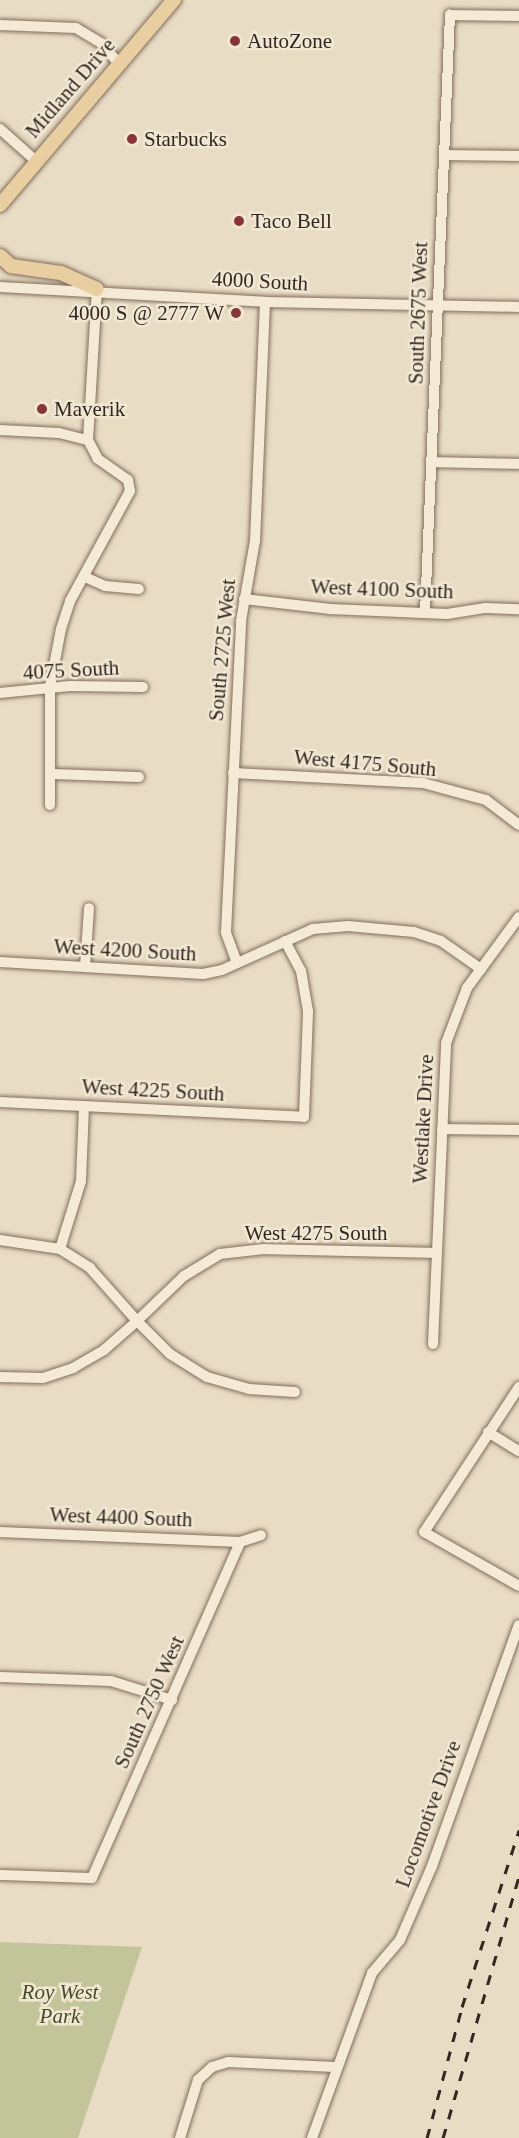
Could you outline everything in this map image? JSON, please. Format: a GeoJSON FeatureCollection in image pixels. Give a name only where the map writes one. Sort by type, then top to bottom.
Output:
{"type":"FeatureCollection","features":[{"type":"Feature","properties":{"kind":"main road","name":"Midland Drive"},"geometry":{"type":"LineString","coordinates":[[0,205],[35,160],[174,0]]}},
{"type":"Feature","properties":{"kind":"main road"},"geometry":{"type":"LineString","coordinates":[[0,256],[11,266],[61,273],[97,289]]}},
{"type":"Feature","properties":{"kind":"street","name":"South 2675 West"},"geometry":{"type":"LineString","coordinates":[[425,613],[450,15],[519,16]]}},
{"type":"Feature","properties":{"kind":"street"},"geometry":{"type":"LineString","coordinates":[[0,25],[76,28],[101,43],[119,64]]}},
{"type":"Feature","properties":{"kind":"street"},"geometry":{"type":"LineString","coordinates":[[0,129],[35,160]]}},
{"type":"Feature","properties":{"kind":"street"},"geometry":{"type":"LineString","coordinates":[[444,155],[519,156]]}},
{"type":"Feature","properties":{"kind":"street","name":"4000 South"},"geometry":{"type":"LineString","coordinates":[[0,287],[97,289],[265,302],[519,307]]}},
{"type":"Feature","properties":{"kind":"street"},"geometry":{"type":"LineString","coordinates":[[50,806],[50,687],[70,601],[130,491],[128,480],[98,459],[88,440],[97,289]]}},
{"type":"Feature","properties":{"kind":"street","name":"South 2725 West"},"geometry":{"type":"LineString","coordinates":[[237,963],[226,932],[244,599],[255,541],[265,302]]}},
{"type":"Feature","properties":{"kind":"street"},"geometry":{"type":"LineString","coordinates":[[0,430],[59,433],[88,440]]}},
{"type":"Feature","properties":{"kind":"street"},"geometry":{"type":"LineString","coordinates":[[431,462],[519,464]]}},
{"type":"Feature","properties":{"kind":"street"},"geometry":{"type":"LineString","coordinates":[[84,578],[105,586],[139,589]]}},
{"type":"Feature","properties":{"kind":"street","name":"West 4100 South"},"geometry":{"type":"LineString","coordinates":[[244,599],[425,613],[519,609]]}},
{"type":"Feature","properties":{"kind":"street","name":"4075 South"},"geometry":{"type":"LineString","coordinates":[[0,693],[50,687],[143,687]]}},
{"type":"Feature","properties":{"kind":"street","name":"West 4175 South"},"geometry":{"type":"LineString","coordinates":[[233,773],[423,783],[486,800],[519,825]]}},
{"type":"Feature","properties":{"kind":"street"},"geometry":{"type":"LineString","coordinates":[[51,774],[139,777]]}},
{"type":"Feature","properties":{"kind":"street"},"geometry":{"type":"LineString","coordinates":[[85,967],[89,908]]}},
{"type":"Feature","properties":{"kind":"street","name":"Westlake Drive"},"geometry":{"type":"LineString","coordinates":[[433,1344],[435,1253],[446,1043],[467,988],[519,917]]}},
{"type":"Feature","properties":{"kind":"street","name":"West 4200 South"},"geometry":{"type":"LineString","coordinates":[[0,962],[203,974],[237,963],[313,929],[348,926],[414,932],[441,941],[481,969]]}},
{"type":"Feature","properties":{"kind":"street","name":"West 4225 South"},"geometry":{"type":"LineString","coordinates":[[0,1102],[304,1117],[308,1011],[301,970],[285,941]]}},
{"type":"Feature","properties":{"kind":"street"},"geometry":{"type":"LineString","coordinates":[[60,1249],[81,1181],[84,1106]]}},
{"type":"Feature","properties":{"kind":"street"},"geometry":{"type":"LineString","coordinates":[[442,1129],[519,1130]]}},
{"type":"Feature","properties":{"kind":"street"},"geometry":{"type":"LineString","coordinates":[[0,1240],[60,1249],[90,1268],[170,1354],[207,1377],[249,1389],[295,1392]]}},
{"type":"Feature","properties":{"kind":"street","name":"West 4275 South"},"geometry":{"type":"LineString","coordinates":[[0,1377],[44,1378],[73,1368],[104,1350],[184,1276],[220,1254],[264,1249],[435,1253]]}},
{"type":"Feature","properties":{"kind":"street"},"geometry":{"type":"LineString","coordinates":[[519,1387],[424,1532],[519,1586]]}},
{"type":"Feature","properties":{"kind":"street"},"geometry":{"type":"LineString","coordinates":[[488,1432],[519,1451]]}},
{"type":"Feature","properties":{"kind":"street","name":"West 4400 South"},"geometry":{"type":"LineString","coordinates":[[0,1532],[240,1542]]}},
{"type":"Feature","properties":{"kind":"street"},"geometry":{"type":"LineString","coordinates":[[240,1542],[261,1535]]}},
{"type":"Feature","properties":{"kind":"street","name":"South 2750 West"},"geometry":{"type":"LineString","coordinates":[[0,1875],[92,1878],[240,1542]]}},
{"type":"Feature","properties":{"kind":"street","name":"Locomotive Drive"},"geometry":{"type":"LineString","coordinates":[[312,2138],[335,2067],[358,2007],[377,1964],[400,1940],[432,1866],[519,1625]]}},
{"type":"Feature","properties":{"kind":"street"},"geometry":{"type":"LineString","coordinates":[[0,1677],[111,1681],[172,1700]]}},
{"type":"Feature","properties":{"kind":"street"},"geometry":{"type":"LineString","coordinates":[[180,2138],[198,2080],[206,2070],[219,2064],[335,2067]]}},
{"type":"Feature","properties":{"kind":"green space","name":"Roy West Park"},"geometry":{"type":"Polygon","coordinates":[[[0,1942],[142,1947],[78,2138],[0,2138],[0,1942]]]}},
{"type":"Feature","properties":{"kind":"railway"},"geometry":{"type":"LineString","coordinates":[[427,2138],[462,2007],[519,1830]]}},
{"type":"Feature","properties":{"kind":"railway"},"geometry":{"type":"LineString","coordinates":[[443,2138],[519,1876]]}},
{"type":"Feature","properties":{"kind":"place","name":"AutoZone"},"geometry":{"type":"Point","coordinates":[235,41]}},
{"type":"Feature","properties":{"kind":"place","name":"Starbucks"},"geometry":{"type":"Point","coordinates":[132,139]}},
{"type":"Feature","properties":{"kind":"place","name":"Taco Bell"},"geometry":{"type":"Point","coordinates":[239,221]}},
{"type":"Feature","properties":{"kind":"place","name":"4000 S @ 2777 W"},"geometry":{"type":"Point","coordinates":[236,313]}},
{"type":"Feature","properties":{"kind":"place","name":"Maverik"},"geometry":{"type":"Point","coordinates":[42,409]}}]}
